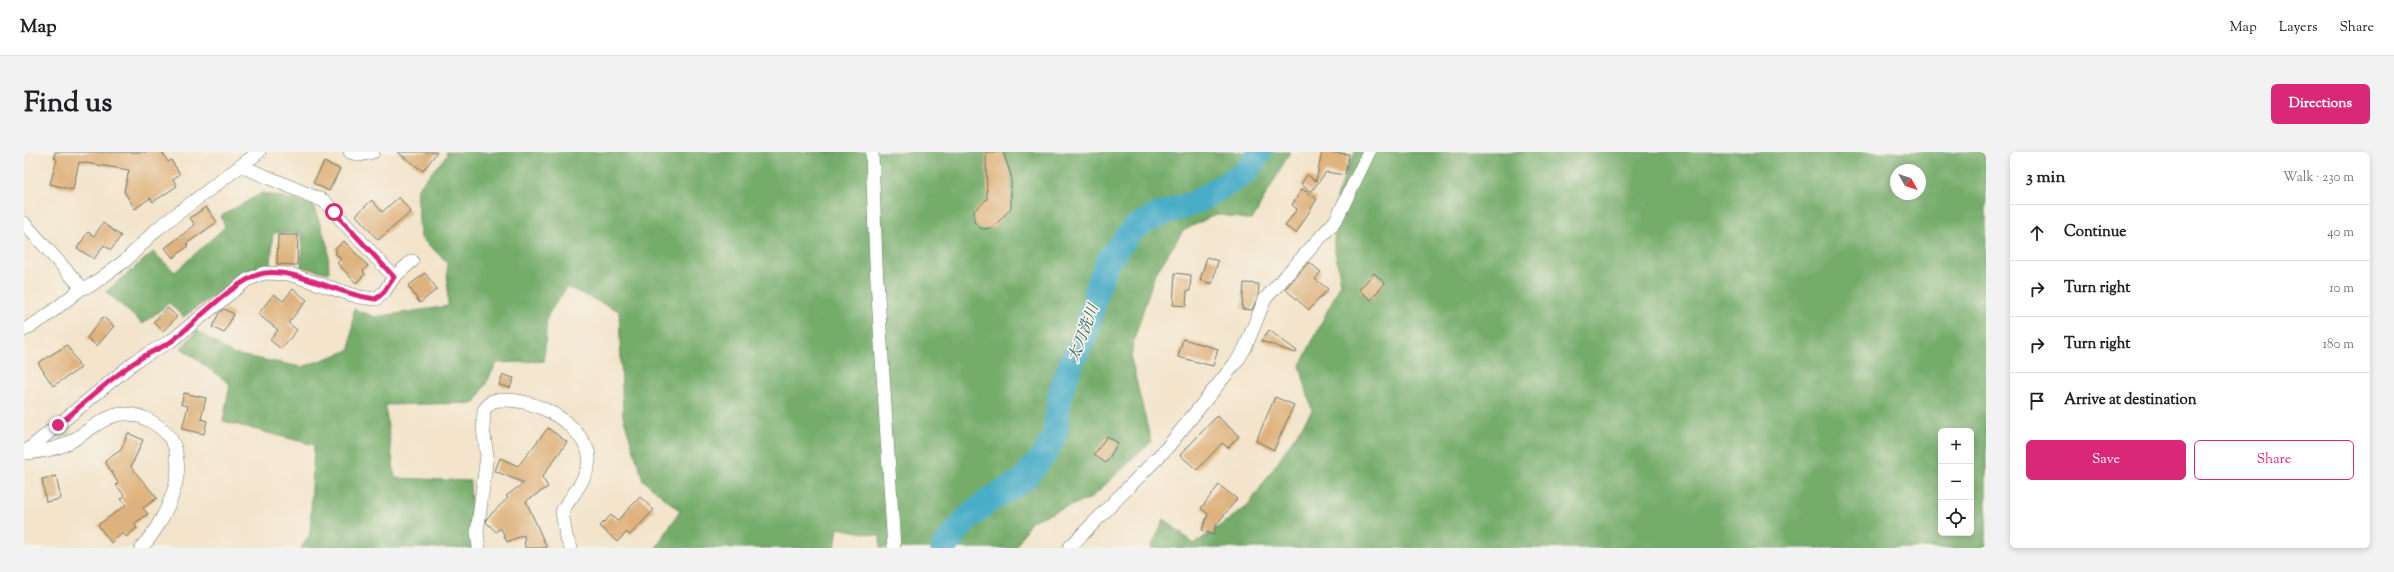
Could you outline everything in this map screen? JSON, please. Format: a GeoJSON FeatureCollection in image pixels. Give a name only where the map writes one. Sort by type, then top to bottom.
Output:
{"type":"FeatureCollection","features":[{"type":"Feature","properties":{"kind":"street"},"geometry":{"type":"LineString","coordinates":[[24,330],[44,318],[82,288],[90,286],[126,260],[157,229],[259,152]]}},
{"type":"Feature","properties":{"kind":"street"},"geometry":{"type":"LineString","coordinates":[[350,152],[360,155],[373,152]]}},
{"type":"Feature","properties":{"kind":"street"},"geometry":{"type":"LineString","coordinates":[[872,152],[876,264],[894,548]]}},
{"type":"Feature","properties":{"kind":"street"},"geometry":{"type":"LineString","coordinates":[[1069,548],[1166,449],[1237,362],[1245,348],[1265,300],[1336,220],[1369,152]]}},
{"type":"Feature","properties":{"kind":"street"},"geometry":{"type":"LineString","coordinates":[[241,166],[324,201],[394,277]]}},
{"type":"Feature","properties":{"kind":"street"},"geometry":{"type":"LineString","coordinates":[[24,223],[82,288]]}},
{"type":"Feature","properties":{"kind":"street"},"geometry":{"type":"LineString","coordinates":[[24,453],[137,360],[171,341],[247,280],[264,273],[289,274],[359,297],[376,299],[384,292],[394,277],[412,261]]}},
{"type":"Feature","properties":{"kind":"street"},"geometry":{"type":"LineString","coordinates":[[479,548],[477,533],[487,455],[483,429],[484,410],[492,401],[505,399],[549,411],[568,424],[580,437],[587,450],[589,460],[584,476],[562,511],[566,537],[571,548]]}},
{"type":"Feature","properties":{"kind":"street"},"geometry":{"type":"LineString","coordinates":[[24,453],[45,451],[67,444],[116,415],[142,417],[166,432],[175,445],[178,467],[173,492],[161,520],[141,548]]}},
{"type":"Feature","properties":{"kind":"green space"},"geometry":{"type":"Polygon","coordinates":[[[446,152],[1290,152],[1252,220],[1216,214],[1183,231],[1154,276],[1133,343],[1131,359],[1151,442],[1091,498],[1031,521],[1015,548],[880,548],[880,536],[838,528],[835,548],[656,548],[680,511],[643,480],[623,416],[619,311],[567,287],[547,316],[544,361],[497,363],[475,403],[385,405],[395,478],[470,481],[473,548],[301,548],[310,534],[314,445],[223,421],[230,384],[181,348],[197,331],[233,354],[302,367],[350,350],[354,309],[375,317],[448,306],[447,262],[420,237],[417,189],[447,155],[446,152]]]}},
{"type":"Feature","properties":{"kind":"green space"},"geometry":{"type":"Polygon","coordinates":[[[1355,152],[1986,152],[1986,548],[1151,548],[1164,519],[1194,544],[1248,506],[1312,411],[1300,366],[1341,283],[1334,246],[1336,197],[1355,152]]]}},
{"type":"Feature","properties":{"kind":"green space"},"geometry":{"type":"Polygon","coordinates":[[[262,193],[313,204],[328,247],[329,273],[301,267],[302,233],[273,233],[271,264],[251,269],[183,317],[169,303],[143,324],[106,292],[153,252],[175,272],[225,227],[221,216],[262,193]]]}},
{"type":"Feature","properties":{"kind":"building"},"geometry":{"type":"Polygon","coordinates":[[[55,152],[162,152],[168,162],[171,160],[180,174],[173,179],[177,186],[153,202],[150,198],[135,209],[124,191],[129,170],[79,162],[73,190],[50,184],[57,159],[54,158],[55,152]]]}},
{"type":"Feature","properties":{"kind":"building"},"geometry":{"type":"Polygon","coordinates":[[[397,152],[437,152],[423,171],[397,152]]]}},
{"type":"Feature","properties":{"kind":"building"},"geometry":{"type":"Polygon","coordinates":[[[986,152],[1003,152],[1011,175],[1011,208],[993,228],[981,229],[974,222],[974,211],[987,199],[986,152]]]}},
{"type":"Feature","properties":{"kind":"building"},"geometry":{"type":"Polygon","coordinates":[[[1322,152],[1349,154],[1345,175],[1326,172],[1311,192],[1301,184],[1307,175],[1316,181],[1322,152]]]}},
{"type":"Feature","properties":{"kind":"building"},"geometry":{"type":"Polygon","coordinates":[[[324,162],[340,169],[329,191],[313,183],[324,162]]]}},
{"type":"Feature","properties":{"kind":"building"},"geometry":{"type":"Polygon","coordinates":[[[1302,189],[1317,199],[1296,233],[1285,226],[1297,209],[1292,205],[1302,189]]]}},
{"type":"Feature","properties":{"kind":"building"},"geometry":{"type":"Polygon","coordinates":[[[399,197],[411,212],[378,240],[356,215],[372,200],[382,212],[399,197]]]}},
{"type":"Feature","properties":{"kind":"building"},"geometry":{"type":"Polygon","coordinates":[[[206,207],[217,222],[186,244],[188,246],[173,258],[165,248],[195,225],[190,218],[206,207]]]}},
{"type":"Feature","properties":{"kind":"building"},"geometry":{"type":"Polygon","coordinates":[[[103,223],[121,236],[111,250],[104,245],[94,259],[77,248],[88,232],[94,236],[103,223]]]}},
{"type":"Feature","properties":{"kind":"building"},"geometry":{"type":"Polygon","coordinates":[[[278,235],[298,235],[297,265],[277,264],[278,235]]]}},
{"type":"Feature","properties":{"kind":"building"},"geometry":{"type":"Polygon","coordinates":[[[344,241],[368,266],[363,271],[365,274],[356,283],[337,263],[341,259],[335,253],[337,252],[335,249],[344,241]]]}},
{"type":"Feature","properties":{"kind":"building"},"geometry":{"type":"Polygon","coordinates":[[[1207,257],[1218,261],[1212,284],[1200,280],[1207,257]]]}},
{"type":"Feature","properties":{"kind":"building"},"geometry":{"type":"Polygon","coordinates":[[[1309,262],[1321,272],[1315,279],[1328,289],[1309,310],[1285,289],[1309,262]]]}},
{"type":"Feature","properties":{"kind":"building"},"geometry":{"type":"Polygon","coordinates":[[[425,273],[437,289],[420,303],[408,286],[425,273]]]}},
{"type":"Feature","properties":{"kind":"building"},"geometry":{"type":"Polygon","coordinates":[[[1175,273],[1191,275],[1190,291],[1187,291],[1186,306],[1173,305],[1175,273]]]}},
{"type":"Feature","properties":{"kind":"building"},"geometry":{"type":"Polygon","coordinates":[[[1374,273],[1385,283],[1371,300],[1359,290],[1374,273]]]}},
{"type":"Feature","properties":{"kind":"building"},"geometry":{"type":"Polygon","coordinates":[[[1244,283],[1259,284],[1258,296],[1252,310],[1242,309],[1244,283]]]}},
{"type":"Feature","properties":{"kind":"building"},"geometry":{"type":"Polygon","coordinates":[[[293,289],[307,300],[288,323],[297,330],[281,349],[270,340],[278,330],[258,314],[274,294],[283,301],[293,289]]]}},
{"type":"Feature","properties":{"kind":"building"},"geometry":{"type":"Polygon","coordinates":[[[168,308],[177,317],[163,331],[153,322],[168,308]]]}},
{"type":"Feature","properties":{"kind":"building"},"geometry":{"type":"Polygon","coordinates":[[[224,309],[234,314],[224,333],[212,327],[219,313],[224,309]]]}},
{"type":"Feature","properties":{"kind":"building"},"geometry":{"type":"Polygon","coordinates":[[[103,317],[114,326],[97,346],[87,338],[103,317]]]}},
{"type":"Feature","properties":{"kind":"building"},"geometry":{"type":"Polygon","coordinates":[[[1269,330],[1297,351],[1296,353],[1261,341],[1269,330]]]}},
{"type":"Feature","properties":{"kind":"building"},"geometry":{"type":"Polygon","coordinates":[[[1183,339],[1218,349],[1213,366],[1178,357],[1183,339]]]}},
{"type":"Feature","properties":{"kind":"building"},"geometry":{"type":"Polygon","coordinates":[[[67,345],[81,368],[53,386],[38,363],[67,345]]]}},
{"type":"Feature","properties":{"kind":"building"},"geometry":{"type":"Polygon","coordinates":[[[503,375],[514,378],[510,388],[499,385],[503,375]]]}},
{"type":"Feature","properties":{"kind":"building"},"geometry":{"type":"Polygon","coordinates":[[[184,393],[206,398],[201,419],[207,421],[204,434],[182,429],[188,406],[181,404],[184,393]]]}},
{"type":"Feature","properties":{"kind":"building"},"geometry":{"type":"Polygon","coordinates":[[[1275,397],[1294,405],[1274,450],[1256,441],[1275,397]]]}},
{"type":"Feature","properties":{"kind":"building"},"geometry":{"type":"Polygon","coordinates":[[[1217,416],[1239,436],[1228,448],[1222,443],[1197,470],[1180,455],[1217,416]]]}},
{"type":"Feature","properties":{"kind":"building"},"geometry":{"type":"Polygon","coordinates":[[[548,428],[567,442],[542,477],[548,487],[526,501],[547,548],[525,548],[524,535],[507,542],[501,528],[496,532],[486,522],[487,518],[508,498],[506,496],[524,483],[495,471],[500,458],[518,466],[548,428]]]}},
{"type":"Feature","properties":{"kind":"building"},"geometry":{"type":"Polygon","coordinates":[[[128,433],[143,440],[131,467],[157,498],[143,508],[148,514],[134,524],[137,528],[126,537],[123,533],[111,543],[98,525],[126,505],[121,499],[125,496],[116,485],[118,483],[105,461],[121,450],[128,433]]]}},
{"type":"Feature","properties":{"kind":"building"},"geometry":{"type":"Polygon","coordinates":[[[1107,436],[1118,443],[1106,463],[1094,455],[1107,436]]]}},
{"type":"Feature","properties":{"kind":"building"},"geometry":{"type":"Polygon","coordinates":[[[56,476],[61,499],[46,502],[42,479],[56,476]]]}},
{"type":"Feature","properties":{"kind":"building"},"geometry":{"type":"Polygon","coordinates":[[[1219,485],[1237,499],[1216,525],[1213,535],[1202,530],[1208,514],[1201,508],[1219,485]]]}},
{"type":"Feature","properties":{"kind":"building"},"geometry":{"type":"Polygon","coordinates":[[[640,497],[654,510],[630,535],[627,532],[617,542],[600,526],[611,515],[617,521],[640,497]]]}},
{"type":"Feature","properties":{"kind":"waterway","name":"太刀洗川"},"geometry":{"type":"LineString","coordinates":[[943,548],[967,519],[990,500],[1023,480],[1045,454],[1055,434],[1060,394],[1072,360],[1085,337],[1098,285],[1108,260],[1134,228],[1156,216],[1196,202],[1245,173],[1260,152]]}},
{"type":"Feature","properties":{"kind":"route"},"geometry":{"type":"LineString","coordinates":[[58,425],[137,360],[171,341],[216,303],[247,280],[264,273],[289,274],[359,297],[376,299],[384,292],[394,277],[334,212]]}}]}
